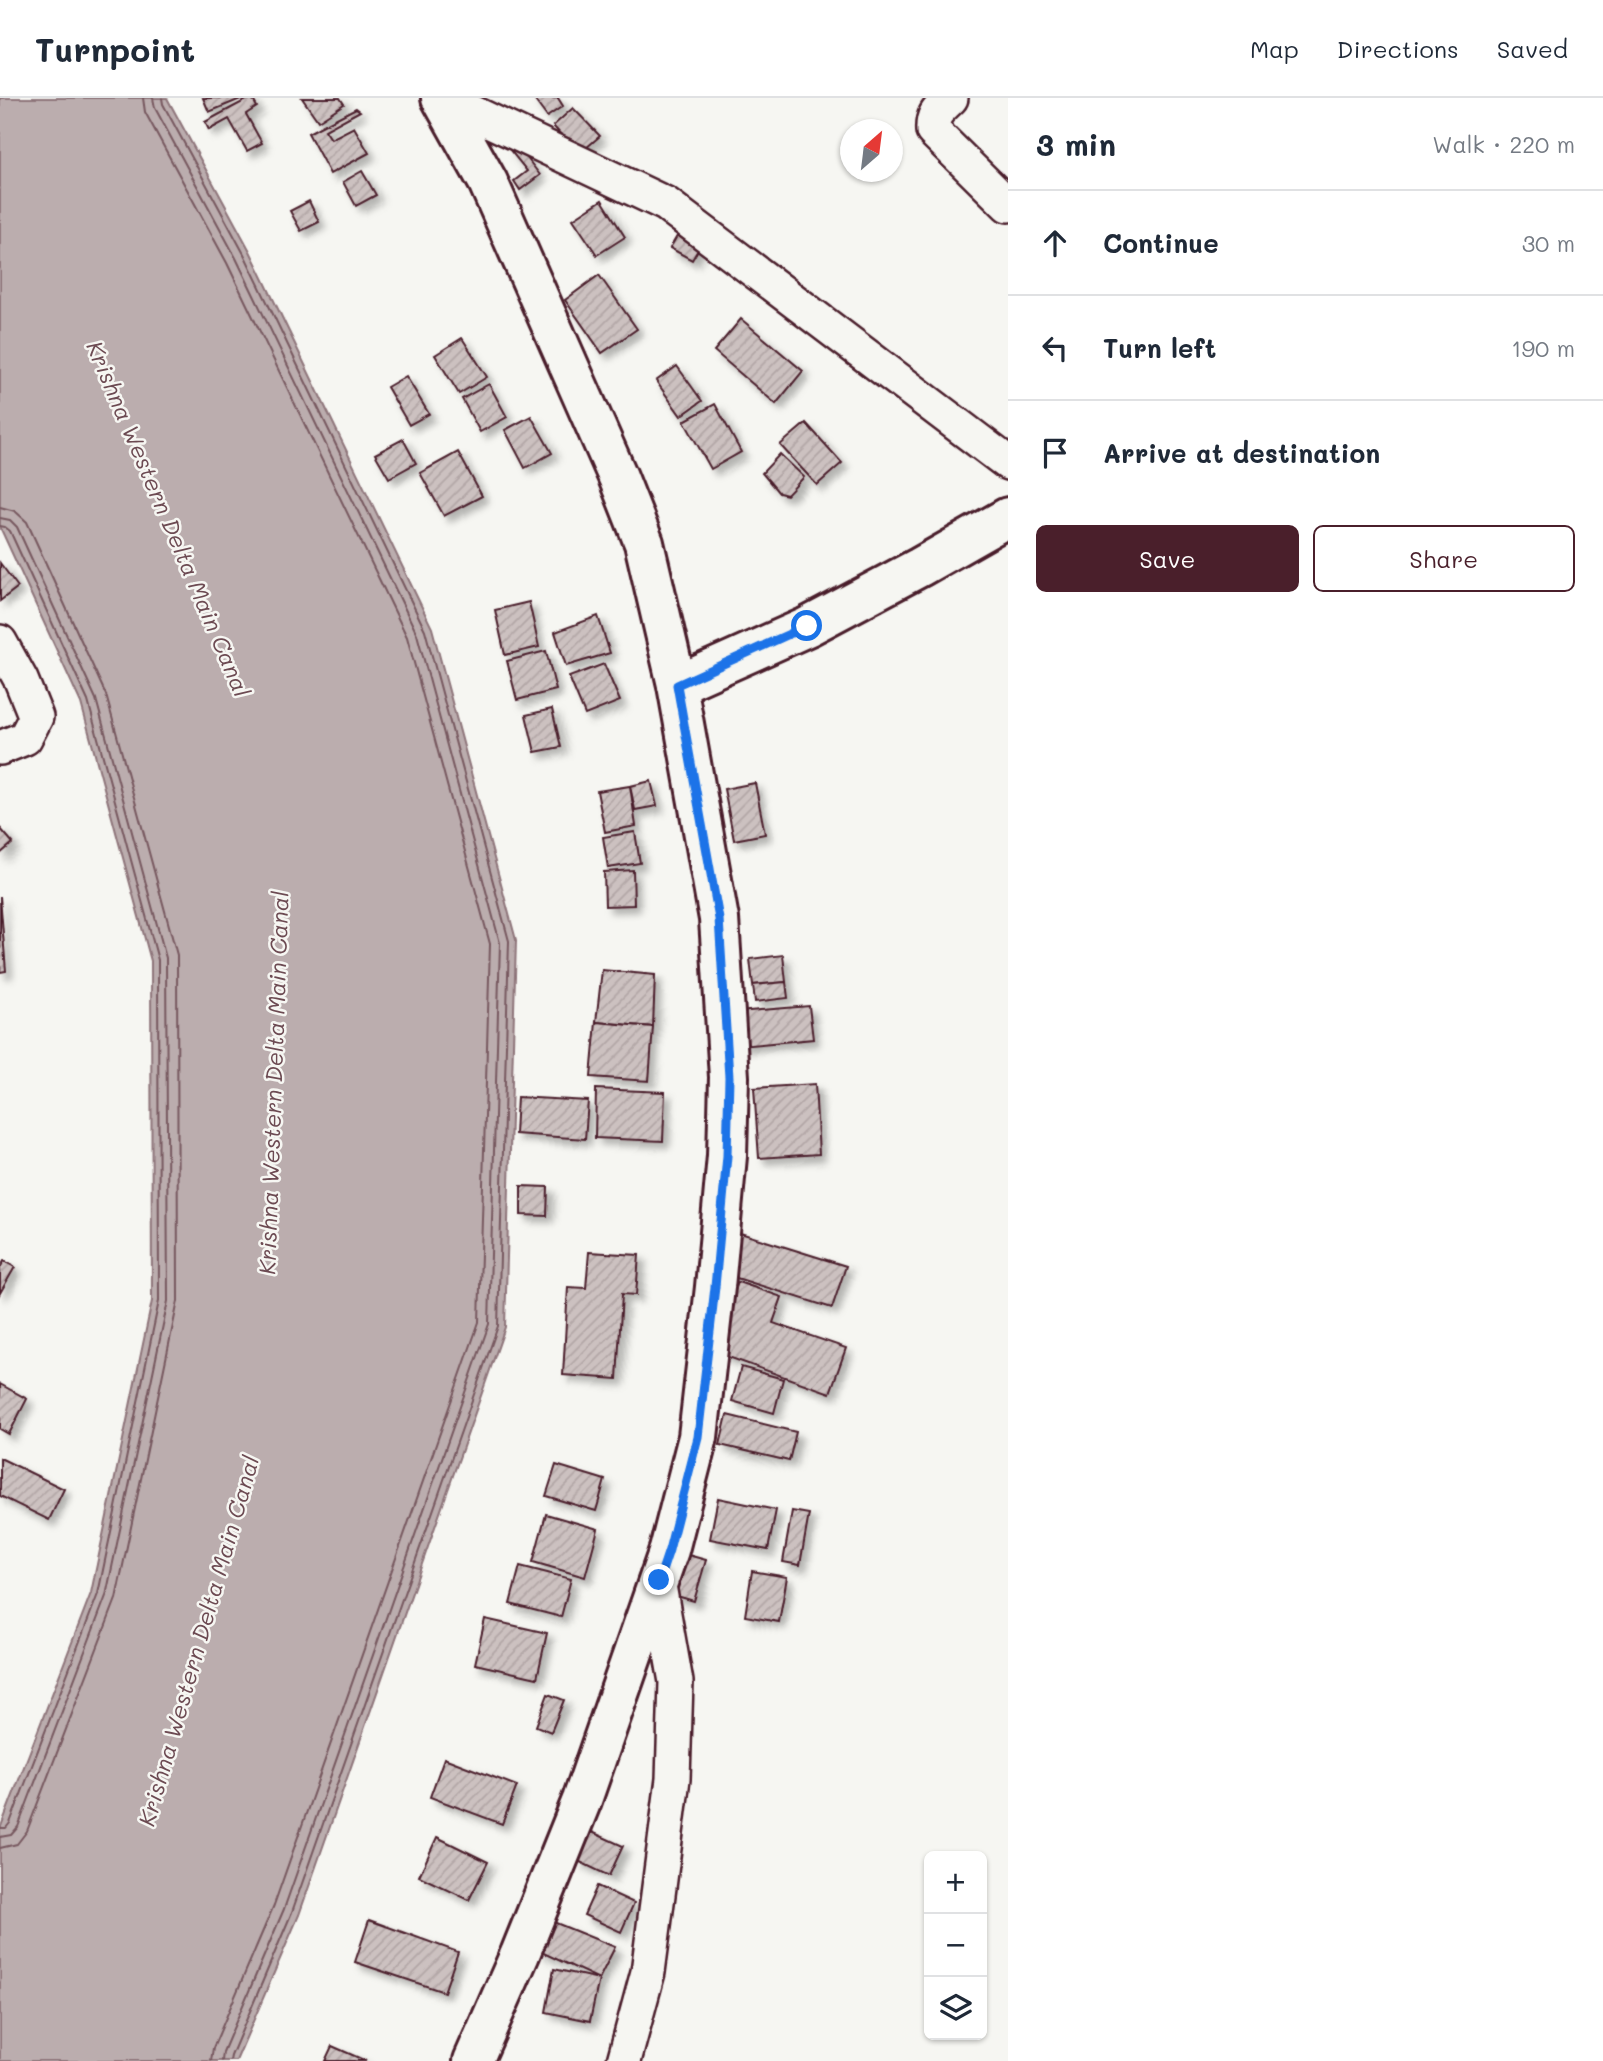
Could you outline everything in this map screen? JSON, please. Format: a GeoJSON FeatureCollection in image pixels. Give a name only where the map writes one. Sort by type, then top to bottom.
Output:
{"type":"FeatureCollection","features":[{"type":"Feature","properties":{"kind":"main road"},"geometry":{"type":"LineString","coordinates":[[442,98],[488,182],[618,477],[644,543],[677,685],[719,919],[729,1077],[727,1156],[698,1437],[669,1550],[582,1800],[520,1954],[473,2061]]}},
{"type":"Feature","properties":{"kind":"main road"},"geometry":{"type":"LineString","coordinates":[[677,685],[807,626],[1008,517]]}},
{"type":"Feature","properties":{"kind":"street"},"geometry":{"type":"LineString","coordinates":[[442,98],[666,204],[1008,463]]}},
{"type":"Feature","properties":{"kind":"street"},"geometry":{"type":"LineString","coordinates":[[951,98],[932,120],[933,131],[1008,205]]}},
{"type":"Feature","properties":{"kind":"street"},"geometry":{"type":"LineString","coordinates":[[0,642],[22,680],[36,717],[25,738],[0,748]]}},
{"type":"Feature","properties":{"kind":"street"},"geometry":{"type":"LineString","coordinates":[[624,2061],[648,1972],[673,1779],[676,1682],[659,1580]]}},
{"type":"Feature","properties":{"kind":"water","name":"Krishna Western Delta Main Canal"},"geometry":{"type":"Polygon","coordinates":[[[0,98],[167,98],[250,251],[432,628],[516,940],[505,1327],[299,1915],[236,2061],[0,2061],[0,1829],[91,1593],[152,1301],[151,961],[81,703],[0,527],[0,98]]]}},
{"type":"Feature","properties":{"kind":"building"},"geometry":{"type":"Polygon","coordinates":[[[203,98],[243,98],[209,112],[203,98]]]}},
{"type":"Feature","properties":{"kind":"building"},"geometry":{"type":"Polygon","coordinates":[[[250,98],[257,107],[246,114],[262,143],[247,151],[229,119],[209,130],[205,122],[250,98]]]}},
{"type":"Feature","properties":{"kind":"building"},"geometry":{"type":"Polygon","coordinates":[[[302,98],[340,98],[344,104],[318,121],[302,98]]]}},
{"type":"Feature","properties":{"kind":"building"},"geometry":{"type":"Polygon","coordinates":[[[533,98],[558,98],[563,106],[547,117],[533,98]]]}},
{"type":"Feature","properties":{"kind":"building"},"geometry":{"type":"Polygon","coordinates":[[[356,108],[360,111],[325,130],[331,139],[354,127],[369,153],[330,174],[308,133],[356,108]]]}},
{"type":"Feature","properties":{"kind":"building"},"geometry":{"type":"Polygon","coordinates":[[[573,108],[600,136],[579,154],[553,126],[573,108]]]}},
{"type":"Feature","properties":{"kind":"building"},"geometry":{"type":"Polygon","coordinates":[[[516,144],[540,175],[520,190],[514,181],[527,171],[509,149],[516,144]]]}},
{"type":"Feature","properties":{"kind":"building"},"geometry":{"type":"Polygon","coordinates":[[[362,171],[376,195],[356,206],[343,182],[362,171]]]}},
{"type":"Feature","properties":{"kind":"building"},"geometry":{"type":"Polygon","coordinates":[[[602,200],[625,237],[597,255],[573,219],[602,200]]]}},
{"type":"Feature","properties":{"kind":"building"},"geometry":{"type":"Polygon","coordinates":[[[309,201],[319,222],[301,231],[290,211],[309,201]]]}},
{"type":"Feature","properties":{"kind":"building"},"geometry":{"type":"Polygon","coordinates":[[[680,231],[702,243],[692,260],[670,248],[680,231]]]}},
{"type":"Feature","properties":{"kind":"building"},"geometry":{"type":"Polygon","coordinates":[[[599,275],[637,329],[602,353],[565,300],[599,275]]]}},
{"type":"Feature","properties":{"kind":"building"},"geometry":{"type":"Polygon","coordinates":[[[741,319],[803,371],[776,404],[714,351],[741,319]]]}},
{"type":"Feature","properties":{"kind":"building"},"geometry":{"type":"Polygon","coordinates":[[[462,338],[487,377],[459,394],[435,355],[462,338]]]}},
{"type":"Feature","properties":{"kind":"building"},"geometry":{"type":"Polygon","coordinates":[[[677,366],[702,401],[681,416],[656,381],[677,366]]]}},
{"type":"Feature","properties":{"kind":"building"},"geometry":{"type":"Polygon","coordinates":[[[406,376],[429,414],[409,425],[387,387],[406,376]]]}},
{"type":"Feature","properties":{"kind":"building"},"geometry":{"type":"Polygon","coordinates":[[[489,384],[507,417],[480,432],[462,399],[489,384]]]}},
{"type":"Feature","properties":{"kind":"building"},"geometry":{"type":"Polygon","coordinates":[[[715,404],[741,452],[711,469],[684,421],[715,404]]]}},
{"type":"Feature","properties":{"kind":"building"},"geometry":{"type":"Polygon","coordinates":[[[531,416],[552,453],[525,468],[505,430],[531,416]]]}},
{"type":"Feature","properties":{"kind":"building"},"geometry":{"type":"Polygon","coordinates":[[[806,423],[842,463],[817,485],[780,445],[806,423]]]}},
{"type":"Feature","properties":{"kind":"building"},"geometry":{"type":"Polygon","coordinates":[[[403,439],[416,463],[389,478],[375,454],[403,439]]]}},
{"type":"Feature","properties":{"kind":"building"},"geometry":{"type":"Polygon","coordinates":[[[458,452],[482,496],[444,516],[420,473],[458,452]]]}},
{"type":"Feature","properties":{"kind":"building"},"geometry":{"type":"Polygon","coordinates":[[[780,454],[804,477],[787,495],[779,493],[762,473],[780,454]]]}},
{"type":"Feature","properties":{"kind":"building"},"geometry":{"type":"Polygon","coordinates":[[[0,563],[18,587],[0,601],[0,563]]]}},
{"type":"Feature","properties":{"kind":"building"},"geometry":{"type":"Polygon","coordinates":[[[529,602],[539,647],[505,655],[495,610],[529,602]]]}},
{"type":"Feature","properties":{"kind":"building"},"geometry":{"type":"Polygon","coordinates":[[[598,616],[610,653],[566,666],[555,632],[598,616]]]}},
{"type":"Feature","properties":{"kind":"building"},"geometry":{"type":"Polygon","coordinates":[[[546,651],[556,690],[517,700],[507,661],[546,651]]]}},
{"type":"Feature","properties":{"kind":"building"},"geometry":{"type":"Polygon","coordinates":[[[604,664],[620,701],[585,715],[569,677],[604,664]]]}},
{"type":"Feature","properties":{"kind":"building"},"geometry":{"type":"Polygon","coordinates":[[[552,709],[561,747],[535,752],[526,715],[552,709]]]}},
{"type":"Feature","properties":{"kind":"building"},"geometry":{"type":"Polygon","coordinates":[[[651,781],[657,806],[635,810],[630,786],[651,781]]]}},
{"type":"Feature","properties":{"kind":"building"},"geometry":{"type":"Polygon","coordinates":[[[755,783],[765,834],[734,840],[724,789],[755,783]]]}},
{"type":"Feature","properties":{"kind":"building"},"geometry":{"type":"Polygon","coordinates":[[[630,786],[636,826],[605,832],[597,791],[630,786]]]}},
{"type":"Feature","properties":{"kind":"building"},"geometry":{"type":"Polygon","coordinates":[[[0,828],[13,843],[0,854],[0,828]]]}},
{"type":"Feature","properties":{"kind":"building"},"geometry":{"type":"Polygon","coordinates":[[[635,832],[640,863],[608,868],[603,837],[635,832]]]}},
{"type":"Feature","properties":{"kind":"building"},"geometry":{"type":"Polygon","coordinates":[[[633,870],[634,905],[605,906],[604,872],[633,870]]]}},
{"type":"Feature","properties":{"kind":"building"},"geometry":{"type":"Polygon","coordinates":[[[0,896],[6,971],[0,972],[0,896]]]}},
{"type":"Feature","properties":{"kind":"building"},"geometry":{"type":"Polygon","coordinates":[[[783,955],[786,982],[753,985],[750,959],[783,955]]]}},
{"type":"Feature","properties":{"kind":"building"},"geometry":{"type":"Polygon","coordinates":[[[602,970],[655,975],[653,1027],[596,1022],[602,970]]]}},
{"type":"Feature","properties":{"kind":"building"},"geometry":{"type":"Polygon","coordinates":[[[786,982],[788,998],[755,1002],[753,985],[786,982]]]}},
{"type":"Feature","properties":{"kind":"building"},"geometry":{"type":"Polygon","coordinates":[[[809,1006],[813,1039],[741,1046],[738,1012],[809,1006]]]}},
{"type":"Feature","properties":{"kind":"building"},"geometry":{"type":"Polygon","coordinates":[[[596,1022],[653,1027],[649,1081],[591,1077],[596,1022]]]}},
{"type":"Feature","properties":{"kind":"building"},"geometry":{"type":"Polygon","coordinates":[[[815,1084],[819,1154],[759,1158],[754,1088],[815,1084]]]}},
{"type":"Feature","properties":{"kind":"building"},"geometry":{"type":"Polygon","coordinates":[[[596,1089],[665,1092],[663,1141],[595,1138],[596,1089]]]}},
{"type":"Feature","properties":{"kind":"building"},"geometry":{"type":"Polygon","coordinates":[[[517,1097],[588,1101],[585,1139],[515,1134],[517,1097]]]}},
{"type":"Feature","properties":{"kind":"building"},"geometry":{"type":"Polygon","coordinates":[[[521,1186],[548,1187],[547,1216],[521,1215],[521,1186]]]}},
{"type":"Feature","properties":{"kind":"building"},"geometry":{"type":"Polygon","coordinates":[[[737,1232],[846,1266],[832,1308],[724,1274],[737,1232]]]}},
{"type":"Feature","properties":{"kind":"building"},"geometry":{"type":"Polygon","coordinates":[[[589,1252],[639,1255],[636,1295],[622,1294],[617,1379],[563,1375],[568,1287],[586,1288],[589,1252]]]}},
{"type":"Feature","properties":{"kind":"building"},"geometry":{"type":"Polygon","coordinates":[[[4,1261],[15,1267],[0,1293],[0,1268],[4,1261]]]}},
{"type":"Feature","properties":{"kind":"building"},"geometry":{"type":"Polygon","coordinates":[[[738,1282],[782,1297],[773,1323],[846,1348],[830,1393],[714,1352],[738,1282]]]}},
{"type":"Feature","properties":{"kind":"building"},"geometry":{"type":"Polygon","coordinates":[[[741,1367],[783,1379],[774,1413],[732,1401],[741,1367]]]}},
{"type":"Feature","properties":{"kind":"building"},"geometry":{"type":"Polygon","coordinates":[[[0,1384],[27,1399],[9,1434],[0,1429],[0,1384]]]}},
{"type":"Feature","properties":{"kind":"building"},"geometry":{"type":"Polygon","coordinates":[[[727,1415],[796,1432],[789,1461],[720,1445],[727,1415]]]}},
{"type":"Feature","properties":{"kind":"building"},"geometry":{"type":"Polygon","coordinates":[[[0,1458],[64,1489],[49,1520],[0,1496],[0,1458]]]}},
{"type":"Feature","properties":{"kind":"building"},"geometry":{"type":"Polygon","coordinates":[[[556,1465],[605,1480],[596,1511],[546,1496],[556,1465]]]}},
{"type":"Feature","properties":{"kind":"building"},"geometry":{"type":"Polygon","coordinates":[[[718,1498],[776,1510],[768,1550],[710,1539],[718,1498]]]}},
{"type":"Feature","properties":{"kind":"building"},"geometry":{"type":"Polygon","coordinates":[[[792,1511],[809,1514],[800,1565],[783,1562],[792,1511]]]}},
{"type":"Feature","properties":{"kind":"building"},"geometry":{"type":"Polygon","coordinates":[[[546,1514],[598,1529],[585,1577],[533,1562],[546,1514]]]}},
{"type":"Feature","properties":{"kind":"building"},"geometry":{"type":"Polygon","coordinates":[[[681,1553],[706,1560],[694,1601],[670,1594],[681,1553]]]}},
{"type":"Feature","properties":{"kind":"building"},"geometry":{"type":"Polygon","coordinates":[[[520,1566],[571,1579],[561,1617],[510,1604],[520,1566]]]}},
{"type":"Feature","properties":{"kind":"building"},"geometry":{"type":"Polygon","coordinates":[[[752,1571],[787,1577],[779,1622],[745,1616],[752,1571]]]}},
{"type":"Feature","properties":{"kind":"building"},"geometry":{"type":"Polygon","coordinates":[[[485,1619],[547,1633],[537,1678],[475,1664],[485,1619]]]}},
{"type":"Feature","properties":{"kind":"building"},"geometry":{"type":"Polygon","coordinates":[[[548,1694],[564,1700],[551,1732],[536,1726],[548,1694]]]}},
{"type":"Feature","properties":{"kind":"building"},"geometry":{"type":"Polygon","coordinates":[[[444,1758],[517,1786],[502,1824],[430,1797],[444,1758]]]}},
{"type":"Feature","properties":{"kind":"building"},"geometry":{"type":"Polygon","coordinates":[[[592,1832],[623,1846],[609,1876],[578,1861],[592,1832]]]}},
{"type":"Feature","properties":{"kind":"building"},"geometry":{"type":"Polygon","coordinates":[[[437,1837],[488,1862],[469,1900],[419,1876],[437,1837]]]}},
{"type":"Feature","properties":{"kind":"building"},"geometry":{"type":"Polygon","coordinates":[[[597,1886],[634,1903],[621,1932],[584,1915],[597,1886]]]}},
{"type":"Feature","properties":{"kind":"building"},"geometry":{"type":"Polygon","coordinates":[[[369,1920],[458,1952],[444,1992],[355,1962],[369,1920]]]}},
{"type":"Feature","properties":{"kind":"building"},"geometry":{"type":"Polygon","coordinates":[[[551,1921],[615,1947],[599,1979],[539,1951],[551,1921]]]}},
{"type":"Feature","properties":{"kind":"building"},"geometry":{"type":"Polygon","coordinates":[[[554,1969],[599,1979],[590,2021],[546,2012],[554,1969]]]}},
{"type":"Feature","properties":{"kind":"building"},"geometry":{"type":"Polygon","coordinates":[[[332,2046],[366,2061],[325,2061],[332,2046]]]}},
{"type":"Feature","properties":{"kind":"route"},"geometry":{"type":"LineString","coordinates":[[659,1580],[698,1437],[727,1156],[729,1077],[719,919],[677,685],[807,626]]}}]}
